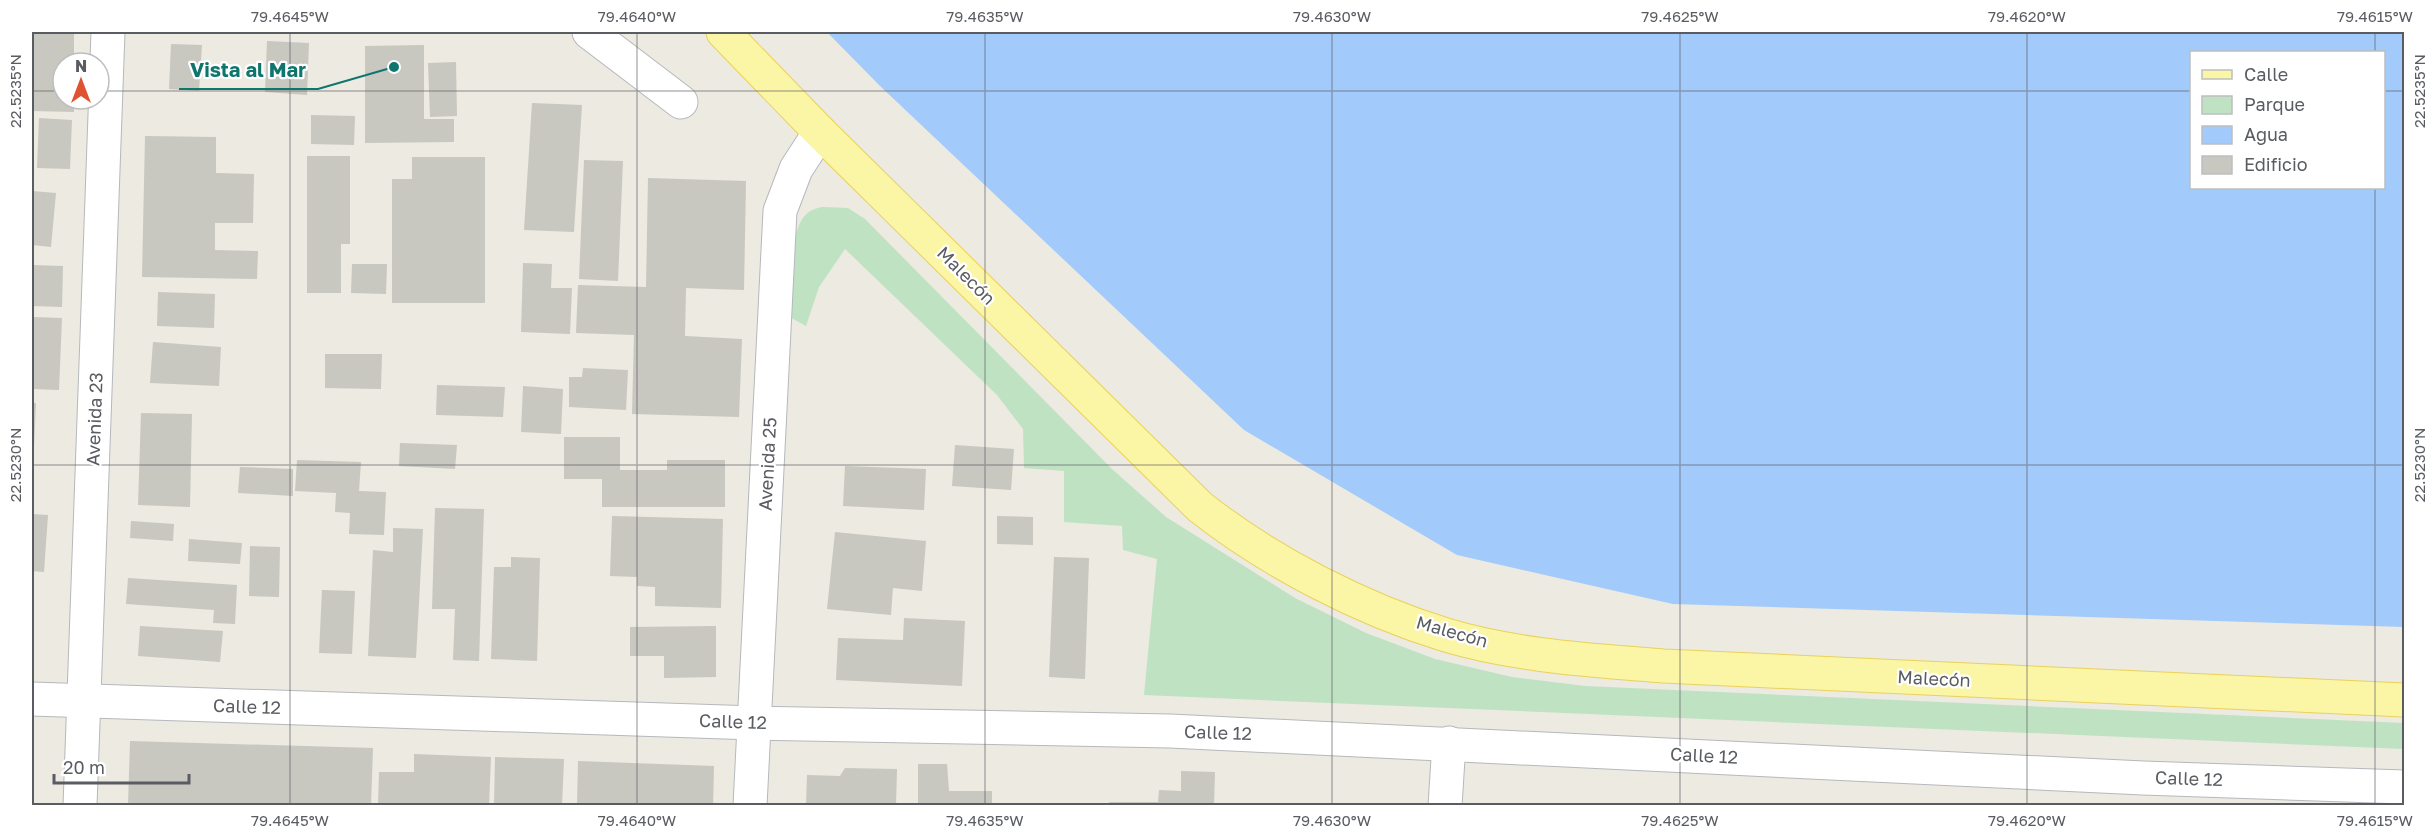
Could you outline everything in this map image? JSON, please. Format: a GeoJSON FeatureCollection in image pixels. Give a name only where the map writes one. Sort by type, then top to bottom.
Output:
{"type":"FeatureCollection","features":[{"type":"Feature","properties":{"kind":"main road","name":"Malecón"},"geometry":{"type":"LineString","coordinates":[[723,32],[820,132],[1200,507],[1232,532],[1348,597],[1447,635],[1551,656],[1663,666],[2404,700]]}},
{"type":"Feature","properties":{"kind":"street","name":"Avenida 23"},"geometry":{"type":"LineString","coordinates":[[80,806],[86,701],[108,32]]}},
{"type":"Feature","properties":{"kind":"street"},"geometry":{"type":"LineString","coordinates":[[589,32],[681,102]]}},
{"type":"Feature","properties":{"kind":"street","name":"Avenida 25"},"geometry":{"type":"LineString","coordinates":[[750,806],[780,211],[796,169],[820,132]]}},
{"type":"Feature","properties":{"kind":"street","name":"Calle 12"},"geometry":{"type":"LineString","coordinates":[[32,699],[755,723],[1170,731],[1449,743],[2142,792],[2404,788]]}},
{"type":"Feature","properties":{"kind":"street"},"geometry":{"type":"LineString","coordinates":[[1445,806],[1449,743]]}},
{"type":"Feature","properties":{"kind":"green space"},"geometry":{"type":"Polygon","coordinates":[[[822,207],[848,208],[865,219],[1112,469],[1166,517],[1295,598],[1366,633],[1435,659],[1512,677],[1585,686],[2404,723],[2404,749],[1144,695],[1157,559],[1123,550],[1122,526],[1064,522],[1064,471],[1024,468],[1023,429],[997,395],[845,249],[819,287],[806,326],[786,315],[791,259],[797,230],[802,219],[809,212],[822,207]]]}},
{"type":"Feature","properties":{"kind":"water"},"geometry":{"type":"Polygon","coordinates":[[[827,32],[2404,32],[2404,627],[1673,604],[1457,555],[1244,430],[879,85],[827,32]]]}},
{"type":"Feature","properties":{"kind":"building"},"geometry":{"type":"Polygon","coordinates":[[[32,32],[74,32],[74,51],[51,51],[51,111],[74,112],[32,111],[32,32]]]}},
{"type":"Feature","properties":{"kind":"building"},"geometry":{"type":"Polygon","coordinates":[[[267,41],[309,43],[307,95],[265,92],[267,41]]]}},
{"type":"Feature","properties":{"kind":"building"},"geometry":{"type":"Polygon","coordinates":[[[171,44],[202,45],[199,91],[169,89],[171,44]]]}},
{"type":"Feature","properties":{"kind":"building"},"geometry":{"type":"Polygon","coordinates":[[[424,45],[424,119],[454,119],[454,142],[365,143],[365,46],[424,45]]]}},
{"type":"Feature","properties":{"kind":"building"},"geometry":{"type":"Polygon","coordinates":[[[456,62],[457,116],[430,117],[428,63],[456,62]]]}},
{"type":"Feature","properties":{"kind":"building"},"geometry":{"type":"Polygon","coordinates":[[[532,103],[582,105],[574,232],[524,230],[532,103]]]}},
{"type":"Feature","properties":{"kind":"building"},"geometry":{"type":"Polygon","coordinates":[[[311,115],[355,116],[354,145],[311,144],[311,115]]]}},
{"type":"Feature","properties":{"kind":"building"},"geometry":{"type":"Polygon","coordinates":[[[39,118],[72,120],[70,169],[37,168],[39,118]]]}},
{"type":"Feature","properties":{"kind":"building"},"geometry":{"type":"Polygon","coordinates":[[[145,136],[216,137],[216,173],[254,174],[253,223],[215,223],[215,250],[258,251],[257,279],[142,277],[145,136]]]}},
{"type":"Feature","properties":{"kind":"building"},"geometry":{"type":"Polygon","coordinates":[[[307,156],[350,156],[350,244],[341,244],[341,293],[307,293],[307,156]]]}},
{"type":"Feature","properties":{"kind":"building"},"geometry":{"type":"Polygon","coordinates":[[[412,157],[485,157],[485,303],[392,303],[392,179],[412,179],[412,157]]]}},
{"type":"Feature","properties":{"kind":"building"},"geometry":{"type":"Polygon","coordinates":[[[584,160],[623,161],[618,281],[579,279],[584,160]]]}},
{"type":"Feature","properties":{"kind":"building"},"geometry":{"type":"Polygon","coordinates":[[[648,178],[746,181],[744,290],[686,288],[685,336],[742,339],[739,417],[632,414],[634,335],[576,333],[578,285],[646,287],[648,178]]]}},
{"type":"Feature","properties":{"kind":"building"},"geometry":{"type":"Polygon","coordinates":[[[32,191],[56,193],[51,247],[32,245],[32,191]]]}},
{"type":"Feature","properties":{"kind":"building"},"geometry":{"type":"Polygon","coordinates":[[[523,263],[552,264],[551,288],[572,288],[570,334],[521,332],[523,263]]]}},
{"type":"Feature","properties":{"kind":"building"},"geometry":{"type":"Polygon","coordinates":[[[352,264],[387,264],[386,294],[351,293],[352,264]]]}},
{"type":"Feature","properties":{"kind":"building"},"geometry":{"type":"Polygon","coordinates":[[[32,265],[63,266],[62,307],[32,306],[32,265]]]}},
{"type":"Feature","properties":{"kind":"building"},"geometry":{"type":"Polygon","coordinates":[[[158,292],[215,294],[214,328],[157,326],[158,292]]]}},
{"type":"Feature","properties":{"kind":"building"},"geometry":{"type":"Polygon","coordinates":[[[32,317],[62,318],[59,390],[32,389],[32,317]]]}},
{"type":"Feature","properties":{"kind":"building"},"geometry":{"type":"Polygon","coordinates":[[[153,342],[221,347],[219,386],[150,383],[153,342]]]}},
{"type":"Feature","properties":{"kind":"building"},"geometry":{"type":"Polygon","coordinates":[[[325,354],[382,354],[381,389],[325,388],[325,354]]]}},
{"type":"Feature","properties":{"kind":"building"},"geometry":{"type":"Polygon","coordinates":[[[583,368],[628,370],[626,410],[569,407],[569,377],[582,377],[583,368]]]}},
{"type":"Feature","properties":{"kind":"building"},"geometry":{"type":"Polygon","coordinates":[[[437,385],[505,387],[503,417],[436,415],[437,385]]]}},
{"type":"Feature","properties":{"kind":"building"},"geometry":{"type":"Polygon","coordinates":[[[523,386],[563,389],[561,434],[521,432],[523,386]]]}},
{"type":"Feature","properties":{"kind":"building"},"geometry":{"type":"Polygon","coordinates":[[[32,403],[36,403],[33,468],[32,468],[32,403]]]}},
{"type":"Feature","properties":{"kind":"building"},"geometry":{"type":"Polygon","coordinates":[[[141,413],[192,414],[190,507],[138,505],[141,413]]]}},
{"type":"Feature","properties":{"kind":"building"},"geometry":{"type":"Polygon","coordinates":[[[564,437],[620,437],[620,470],[667,470],[667,460],[725,460],[725,507],[602,507],[602,479],[564,479],[564,437]]]}},
{"type":"Feature","properties":{"kind":"building"},"geometry":{"type":"Polygon","coordinates":[[[400,443],[457,445],[455,469],[399,466],[400,443]]]}},
{"type":"Feature","properties":{"kind":"building"},"geometry":{"type":"Polygon","coordinates":[[[955,445],[1014,449],[1011,490],[952,486],[955,445]]]}},
{"type":"Feature","properties":{"kind":"building"},"geometry":{"type":"Polygon","coordinates":[[[297,460],[361,462],[359,491],[386,492],[384,535],[349,534],[350,513],[335,512],[336,493],[295,491],[297,460]]]}},
{"type":"Feature","properties":{"kind":"building"},"geometry":{"type":"Polygon","coordinates":[[[845,466],[926,469],[924,510],[843,506],[845,466]]]}},
{"type":"Feature","properties":{"kind":"building"},"geometry":{"type":"Polygon","coordinates":[[[240,467],[293,469],[293,496],[238,493],[240,467]]]}},
{"type":"Feature","properties":{"kind":"building"},"geometry":{"type":"Polygon","coordinates":[[[435,508],[484,509],[479,661],[453,660],[455,609],[432,609],[435,508]]]}},
{"type":"Feature","properties":{"kind":"building"},"geometry":{"type":"Polygon","coordinates":[[[32,514],[48,515],[44,572],[32,571],[32,514]]]}},
{"type":"Feature","properties":{"kind":"building"},"geometry":{"type":"Polygon","coordinates":[[[612,516],[723,519],[721,608],[655,606],[655,587],[637,586],[637,577],[610,576],[612,516]]]}},
{"type":"Feature","properties":{"kind":"building"},"geometry":{"type":"Polygon","coordinates":[[[997,516],[1033,517],[1033,545],[997,544],[997,516]]]}},
{"type":"Feature","properties":{"kind":"building"},"geometry":{"type":"Polygon","coordinates":[[[131,521],[174,524],[173,541],[130,538],[131,521]]]}},
{"type":"Feature","properties":{"kind":"building"},"geometry":{"type":"Polygon","coordinates":[[[393,528],[423,529],[416,658],[368,656],[373,550],[393,552],[393,528]]]}},
{"type":"Feature","properties":{"kind":"building"},"geometry":{"type":"Polygon","coordinates":[[[835,532],[926,541],[922,591],[893,588],[891,615],[827,609],[835,532]]]}},
{"type":"Feature","properties":{"kind":"building"},"geometry":{"type":"Polygon","coordinates":[[[189,539],[242,543],[240,564],[188,561],[189,539]]]}},
{"type":"Feature","properties":{"kind":"building"},"geometry":{"type":"Polygon","coordinates":[[[250,546],[280,547],[279,597],[249,596],[250,546]]]}},
{"type":"Feature","properties":{"kind":"building"},"geometry":{"type":"Polygon","coordinates":[[[511,557],[540,558],[537,661],[491,659],[494,567],[511,567],[511,557]]]}},
{"type":"Feature","properties":{"kind":"building"},"geometry":{"type":"Polygon","coordinates":[[[1054,557],[1089,558],[1085,679],[1049,677],[1054,557]]]}},
{"type":"Feature","properties":{"kind":"building"},"geometry":{"type":"Polygon","coordinates":[[[128,578],[237,585],[235,624],[213,623],[214,610],[126,604],[128,578]]]}},
{"type":"Feature","properties":{"kind":"building"},"geometry":{"type":"Polygon","coordinates":[[[322,590],[355,591],[352,654],[319,653],[322,590]]]}},
{"type":"Feature","properties":{"kind":"building"},"geometry":{"type":"Polygon","coordinates":[[[904,618],[965,621],[962,686],[836,680],[838,638],[903,640],[904,618]]]}},
{"type":"Feature","properties":{"kind":"building"},"geometry":{"type":"Polygon","coordinates":[[[140,626],[223,631],[220,662],[138,656],[140,626]]]}},
{"type":"Feature","properties":{"kind":"building"},"geometry":{"type":"Polygon","coordinates":[[[716,626],[716,677],[664,678],[664,656],[630,656],[630,627],[716,626]]]}},
{"type":"Feature","properties":{"kind":"building"},"geometry":{"type":"Polygon","coordinates":[[[130,741],[373,748],[371,806],[128,806],[130,741]]]}},
{"type":"Feature","properties":{"kind":"building"},"geometry":{"type":"Polygon","coordinates":[[[414,754],[491,757],[489,806],[378,806],[379,772],[414,772],[414,754]]]}},
{"type":"Feature","properties":{"kind":"building"},"geometry":{"type":"Polygon","coordinates":[[[495,757],[564,759],[562,806],[494,806],[495,757]]]}},
{"type":"Feature","properties":{"kind":"building"},"geometry":{"type":"Polygon","coordinates":[[[578,761],[714,766],[713,806],[577,806],[578,761]]]}},
{"type":"Feature","properties":{"kind":"building"},"geometry":{"type":"Polygon","coordinates":[[[918,764],[947,764],[949,791],[992,791],[992,806],[918,806],[918,764]]]}},
{"type":"Feature","properties":{"kind":"building"},"geometry":{"type":"Polygon","coordinates":[[[845,768],[897,769],[896,806],[806,806],[807,775],[840,776],[845,768]]]}},
{"type":"Feature","properties":{"kind":"building"},"geometry":{"type":"Polygon","coordinates":[[[1181,771],[1215,772],[1214,806],[1108,806],[1109,802],[1158,802],[1159,790],[1181,791],[1181,771]]]}},
{"type":"Feature","properties":{"kind":"place","name":"Vista al Mar"},"geometry":{"type":"Point","coordinates":[394,67]}}]}
